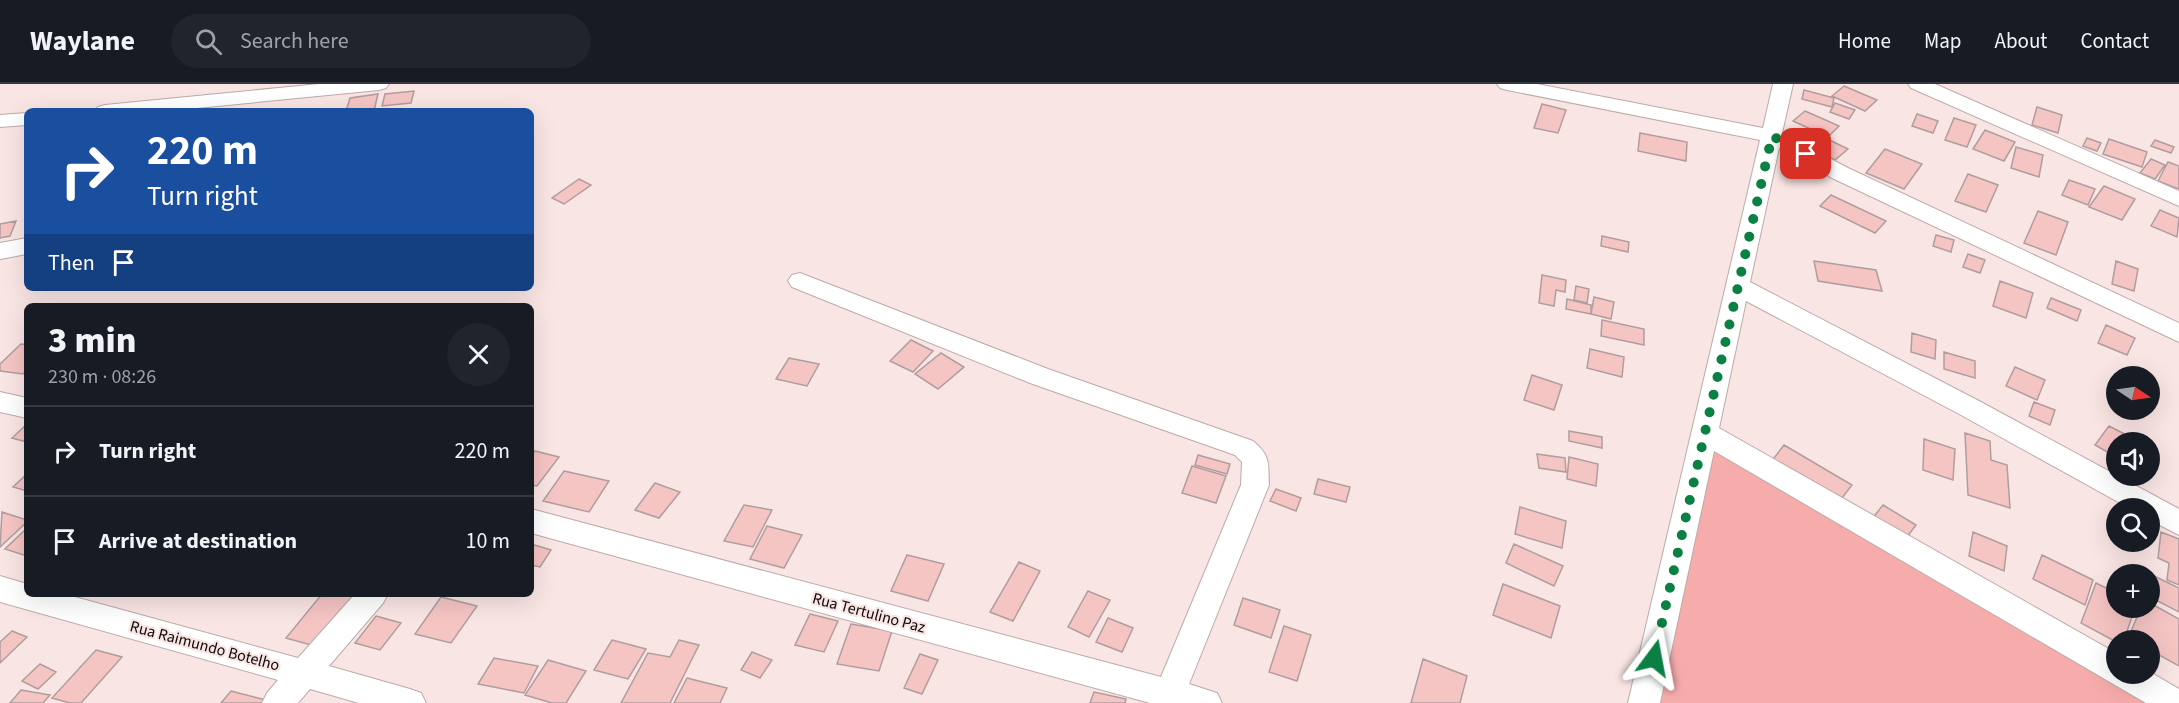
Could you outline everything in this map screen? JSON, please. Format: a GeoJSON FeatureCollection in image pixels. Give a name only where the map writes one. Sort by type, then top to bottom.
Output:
{"type":"FeatureCollection","features":[{"type":"Feature","properties":{"kind":"street"},"geometry":{"type":"LineString","coordinates":[[135,108],[379,84]]}},
{"type":"Feature","properties":{"kind":"street"},"geometry":{"type":"LineString","coordinates":[[1507,84],[1772,136],[1850,178],[2179,333]]}},
{"type":"Feature","properties":{"kind":"street"},"geometry":{"type":"LineString","coordinates":[[1644,703],[1784,84]]}},
{"type":"Feature","properties":{"kind":"street"},"geometry":{"type":"LineString","coordinates":[[1918,84],[2179,199]]}},
{"type":"Feature","properties":{"kind":"street"},"geometry":{"type":"LineString","coordinates":[[0,121],[24,119]]}},
{"type":"Feature","properties":{"kind":"street"},"geometry":{"type":"LineString","coordinates":[[0,251],[24,247]]}},
{"type":"Feature","properties":{"kind":"street"},"geometry":{"type":"LineString","coordinates":[[800,280],[1039,376],[1244,448],[1255,458],[1255,485],[1167,698]]}},
{"type":"Feature","properties":{"kind":"street"},"geometry":{"type":"LineString","coordinates":[[1738,286],[1970,408],[2179,523]]}},
{"type":"Feature","properties":{"kind":"street"},"geometry":{"type":"LineString","coordinates":[[0,402],[24,407]]}},
{"type":"Feature","properties":{"kind":"street"},"geometry":{"type":"LineString","coordinates":[[1705,433],[2106,663]]}},
{"type":"Feature","properties":{"kind":"street","name":"Rua Tertulino Paz"},"geometry":{"type":"LineString","coordinates":[[534,522],[1167,698],[1206,703]]}},
{"type":"Feature","properties":{"kind":"street","name":"Rua Raimundo Botelho"},"geometry":{"type":"LineString","coordinates":[[0,589],[24,596]]}},
{"type":"Feature","properties":{"kind":"street","name":"Rua Raimundo Botelho"},"geometry":{"type":"LineString","coordinates":[[29,597],[410,703]]}},
{"type":"Feature","properties":{"kind":"street"},"geometry":{"type":"LineString","coordinates":[[279,703],[370,597]]}},
{"type":"Feature","properties":{"kind":"street"},"geometry":{"type":"LineString","coordinates":[[2142,684],[2175,703]]}},
{"type":"Feature","properties":{"kind":"shaded area"},"geometry":{"type":"Polygon","coordinates":[[[1705,433],[2106,663],[2106,684],[2142,684],[2175,703],[1644,703],[1705,433]]]}},
{"type":"Feature","properties":{"kind":"building"},"geometry":{"type":"Polygon","coordinates":[[[1844,86],[1877,100],[1865,111],[1832,96],[1844,86]]]}},
{"type":"Feature","properties":{"kind":"building"},"geometry":{"type":"Polygon","coordinates":[[[1804,90],[1834,98],[1832,107],[1802,99],[1804,90]]]}},
{"type":"Feature","properties":{"kind":"building"},"geometry":{"type":"Polygon","coordinates":[[[414,91],[411,103],[382,106],[385,94],[414,91]]]}},
{"type":"Feature","properties":{"kind":"building"},"geometry":{"type":"Polygon","coordinates":[[[378,94],[375,108],[347,108],[350,98],[378,94]]]}},
{"type":"Feature","properties":{"kind":"building"},"geometry":{"type":"Polygon","coordinates":[[[1835,103],[1855,110],[1849,119],[1830,112],[1835,103]]]}},
{"type":"Feature","properties":{"kind":"building"},"geometry":{"type":"Polygon","coordinates":[[[1542,104],[1566,110],[1558,133],[1534,128],[1542,104]]]}},
{"type":"Feature","properties":{"kind":"building"},"geometry":{"type":"Polygon","coordinates":[[[2037,107],[2062,115],[2058,133],[2032,125],[2037,107]]]}},
{"type":"Feature","properties":{"kind":"building"},"geometry":{"type":"Polygon","coordinates":[[[1805,111],[1839,126],[1828,137],[1793,121],[1805,111]]]}},
{"type":"Feature","properties":{"kind":"building"},"geometry":{"type":"Polygon","coordinates":[[[1917,114],[1938,121],[1933,133],[1912,126],[1917,114]]]}},
{"type":"Feature","properties":{"kind":"building"},"geometry":{"type":"Polygon","coordinates":[[[1954,118],[1976,125],[1967,147],[1945,140],[1954,118]]]}},
{"type":"Feature","properties":{"kind":"building"},"geometry":{"type":"Polygon","coordinates":[[[1985,130],[2015,142],[2004,161],[1973,149],[1985,130]]]}},
{"type":"Feature","properties":{"kind":"building"},"geometry":{"type":"Polygon","coordinates":[[[1640,133],[1687,142],[1686,161],[1638,151],[1640,133]]]}},
{"type":"Feature","properties":{"kind":"building"},"geometry":{"type":"Polygon","coordinates":[[[1817,134],[1848,149],[1835,160],[1803,144],[1817,134]]]}},
{"type":"Feature","properties":{"kind":"building"},"geometry":{"type":"Polygon","coordinates":[[[2087,138],[2101,143],[2097,151],[2083,146],[2087,138]]]}},
{"type":"Feature","properties":{"kind":"building"},"geometry":{"type":"Polygon","coordinates":[[[2109,139],[2147,152],[2142,167],[2103,154],[2109,139]]]}},
{"type":"Feature","properties":{"kind":"building"},"geometry":{"type":"Polygon","coordinates":[[[2155,140],[2174,147],[2171,153],[2151,146],[2155,140]]]}},
{"type":"Feature","properties":{"kind":"building"},"geometry":{"type":"Polygon","coordinates":[[[2016,147],[2043,155],[2039,177],[2011,168],[2016,147]]]}},
{"type":"Feature","properties":{"kind":"building"},"geometry":{"type":"Polygon","coordinates":[[[1885,149],[1922,164],[1904,189],[1866,173],[1885,149]]]}},
{"type":"Feature","properties":{"kind":"building"},"geometry":{"type":"Polygon","coordinates":[[[2151,159],[2165,165],[2155,179],[2140,173],[2151,159]]]}},
{"type":"Feature","properties":{"kind":"building"},"geometry":{"type":"Polygon","coordinates":[[[2168,162],[2179,166],[2179,189],[2158,181],[2168,162]]]}},
{"type":"Feature","properties":{"kind":"building"},"geometry":{"type":"Polygon","coordinates":[[[1968,174],[1998,185],[1986,212],[1955,201],[1968,174]]]}},
{"type":"Feature","properties":{"kind":"building"},"geometry":{"type":"Polygon","coordinates":[[[579,179],[591,185],[564,204],[552,198],[579,179]]]}},
{"type":"Feature","properties":{"kind":"building"},"geometry":{"type":"Polygon","coordinates":[[[2069,180],[2095,189],[2088,205],[2062,195],[2069,180]]]}},
{"type":"Feature","properties":{"kind":"building"},"geometry":{"type":"Polygon","coordinates":[[[2104,186],[2135,199],[2122,220],[2089,207],[2104,186]]]}},
{"type":"Feature","properties":{"kind":"building"},"geometry":{"type":"Polygon","coordinates":[[[1831,195],[1886,221],[1875,233],[1820,206],[1831,195]]]}},
{"type":"Feature","properties":{"kind":"building"},"geometry":{"type":"Polygon","coordinates":[[[2160,210],[2179,218],[2177,237],[2151,226],[2160,210]]]}},
{"type":"Feature","properties":{"kind":"building"},"geometry":{"type":"Polygon","coordinates":[[[2038,211],[2068,222],[2056,255],[2024,243],[2038,211]]]}},
{"type":"Feature","properties":{"kind":"building"},"geometry":{"type":"Polygon","coordinates":[[[16,221],[10,236],[0,238],[0,224],[16,221]]]}},
{"type":"Feature","properties":{"kind":"building"},"geometry":{"type":"Polygon","coordinates":[[[1936,235],[1954,240],[1951,252],[1933,246],[1936,235]]]}},
{"type":"Feature","properties":{"kind":"building"},"geometry":{"type":"Polygon","coordinates":[[[1602,236],[1629,242],[1628,252],[1601,246],[1602,236]]]}},
{"type":"Feature","properties":{"kind":"building"},"geometry":{"type":"Polygon","coordinates":[[[1968,254],[1985,260],[1980,273],[1963,267],[1968,254]]]}},
{"type":"Feature","properties":{"kind":"building"},"geometry":{"type":"Polygon","coordinates":[[[1814,261],[1876,270],[1882,291],[1818,281],[1814,261]]]}},
{"type":"Feature","properties":{"kind":"building"},"geometry":{"type":"Polygon","coordinates":[[[2116,261],[2138,269],[2134,291],[2112,284],[2116,261]]]}},
{"type":"Feature","properties":{"kind":"building"},"geometry":{"type":"Polygon","coordinates":[[[1542,275],[1566,280],[1565,292],[1556,290],[1554,306],[1539,303],[1542,275]]]}},
{"type":"Feature","properties":{"kind":"building"},"geometry":{"type":"Polygon","coordinates":[[[2000,281],[2033,293],[2026,318],[1993,306],[2000,281]]]}},
{"type":"Feature","properties":{"kind":"building"},"geometry":{"type":"Polygon","coordinates":[[[1576,286],[1589,289],[1587,303],[1574,300],[1576,286]]]}},
{"type":"Feature","properties":{"kind":"building"},"geometry":{"type":"Polygon","coordinates":[[[1594,297],[1614,302],[1611,319],[1591,314],[1594,297]]]}},
{"type":"Feature","properties":{"kind":"building"},"geometry":{"type":"Polygon","coordinates":[[[2051,298],[2081,310],[2077,321],[2047,308],[2051,298]]]}},
{"type":"Feature","properties":{"kind":"building"},"geometry":{"type":"Polygon","coordinates":[[[1567,299],[1591,305],[1591,314],[1566,309],[1567,299]]]}},
{"type":"Feature","properties":{"kind":"building"},"geometry":{"type":"Polygon","coordinates":[[[1602,320],[1644,329],[1644,345],[1601,336],[1602,320]]]}},
{"type":"Feature","properties":{"kind":"building"},"geometry":{"type":"Polygon","coordinates":[[[2106,325],[2135,338],[2127,355],[2098,343],[2106,325]]]}},
{"type":"Feature","properties":{"kind":"building"},"geometry":{"type":"Polygon","coordinates":[[[1912,333],[1936,340],[1935,359],[1911,352],[1912,333]]]}},
{"type":"Feature","properties":{"kind":"building"},"geometry":{"type":"Polygon","coordinates":[[[911,340],[933,351],[913,372],[890,361],[911,340]]]}},
{"type":"Feature","properties":{"kind":"building"},"geometry":{"type":"Polygon","coordinates":[[[21,344],[24,344],[23,374],[0,371],[0,364],[21,344]]]}},
{"type":"Feature","properties":{"kind":"building"},"geometry":{"type":"Polygon","coordinates":[[[1590,349],[1624,357],[1622,377],[1587,368],[1590,349]]]}},
{"type":"Feature","properties":{"kind":"building"},"geometry":{"type":"Polygon","coordinates":[[[1944,352],[1975,361],[1975,378],[1944,369],[1944,352]]]}},
{"type":"Feature","properties":{"kind":"building"},"geometry":{"type":"Polygon","coordinates":[[[941,353],[964,367],[938,389],[915,374],[941,353]]]}},
{"type":"Feature","properties":{"kind":"building"},"geometry":{"type":"Polygon","coordinates":[[[789,358],[819,364],[807,386],[776,379],[789,358]]]}},
{"type":"Feature","properties":{"kind":"building"},"geometry":{"type":"Polygon","coordinates":[[[2015,367],[2045,380],[2037,400],[2006,386],[2015,367]]]}},
{"type":"Feature","properties":{"kind":"building"},"geometry":{"type":"Polygon","coordinates":[[[1532,375],[1562,385],[1554,410],[1524,400],[1532,375]]]}},
{"type":"Feature","properties":{"kind":"building"},"geometry":{"type":"Polygon","coordinates":[[[2034,402],[2055,410],[2050,425],[2029,416],[2034,402]]]}},
{"type":"Feature","properties":{"kind":"building"},"geometry":{"type":"Polygon","coordinates":[[[2109,426],[2121,432],[2106,432],[2106,451],[2095,445],[2109,426]]]}},
{"type":"Feature","properties":{"kind":"building"},"geometry":{"type":"Polygon","coordinates":[[[24,427],[24,441],[12,438],[24,427]]]}},
{"type":"Feature","properties":{"kind":"building"},"geometry":{"type":"Polygon","coordinates":[[[1569,431],[1602,437],[1602,448],[1569,441],[1569,431]]]}},
{"type":"Feature","properties":{"kind":"building"},"geometry":{"type":"Polygon","coordinates":[[[1965,433],[1990,441],[1991,460],[2007,465],[2010,508],[1968,495],[1965,433]]]}},
{"type":"Feature","properties":{"kind":"building"},"geometry":{"type":"Polygon","coordinates":[[[1924,439],[1955,449],[1953,480],[1923,470],[1924,439]]]}},
{"type":"Feature","properties":{"kind":"building"},"geometry":{"type":"Polygon","coordinates":[[[1784,445],[1852,485],[1835,507],[1767,467],[1784,445]]]}},
{"type":"Feature","properties":{"kind":"building"},"geometry":{"type":"Polygon","coordinates":[[[534,452],[559,457],[537,486],[534,486],[534,452]]]}},
{"type":"Feature","properties":{"kind":"building"},"geometry":{"type":"Polygon","coordinates":[[[1537,454],[1565,458],[1566,472],[1539,468],[1537,454]]]}},
{"type":"Feature","properties":{"kind":"building"},"geometry":{"type":"Polygon","coordinates":[[[1198,455],[1230,464],[1227,474],[1195,465],[1198,455]]]}},
{"type":"Feature","properties":{"kind":"building"},"geometry":{"type":"Polygon","coordinates":[[[1569,457],[1598,464],[1596,486],[1567,479],[1569,457]]]}},
{"type":"Feature","properties":{"kind":"building"},"geometry":{"type":"Polygon","coordinates":[[[1192,466],[1226,476],[1216,503],[1182,493],[1192,466]]]}},
{"type":"Feature","properties":{"kind":"building"},"geometry":{"type":"Polygon","coordinates":[[[564,471],[609,481],[589,512],[543,501],[564,471]]]}},
{"type":"Feature","properties":{"kind":"building"},"geometry":{"type":"Polygon","coordinates":[[[24,477],[24,490],[13,487],[24,477]]]}},
{"type":"Feature","properties":{"kind":"building"},"geometry":{"type":"Polygon","coordinates":[[[1318,479],[1350,487],[1346,502],[1314,494],[1318,479]]]}},
{"type":"Feature","properties":{"kind":"building"},"geometry":{"type":"Polygon","coordinates":[[[655,483],[680,492],[659,518],[635,510],[655,483]]]}},
{"type":"Feature","properties":{"kind":"building"},"geometry":{"type":"Polygon","coordinates":[[[1276,489],[1301,498],[1296,511],[1270,501],[1276,489]]]}},
{"type":"Feature","properties":{"kind":"building"},"geometry":{"type":"Polygon","coordinates":[[[744,505],[772,510],[753,547],[724,541],[744,505]]]}},
{"type":"Feature","properties":{"kind":"building"},"geometry":{"type":"Polygon","coordinates":[[[1883,505],[1916,525],[1901,545],[1867,525],[1883,505]]]}},
{"type":"Feature","properties":{"kind":"building"},"geometry":{"type":"Polygon","coordinates":[[[1520,507],[1566,521],[1562,548],[1515,534],[1520,507]]]}},
{"type":"Feature","properties":{"kind":"building"},"geometry":{"type":"Polygon","coordinates":[[[2,512],[24,519],[24,525],[0,547],[2,512]]]}},
{"type":"Feature","properties":{"kind":"building"},"geometry":{"type":"Polygon","coordinates":[[[767,526],[802,535],[784,568],[750,559],[767,526]]]}},
{"type":"Feature","properties":{"kind":"building"},"geometry":{"type":"Polygon","coordinates":[[[24,531],[24,555],[5,549],[24,531]]]}},
{"type":"Feature","properties":{"kind":"building"},"geometry":{"type":"Polygon","coordinates":[[[1973,532],[2007,546],[2004,571],[1969,556],[1973,532]]]}},
{"type":"Feature","properties":{"kind":"building"},"geometry":{"type":"Polygon","coordinates":[[[2161,532],[2179,539],[2179,585],[2167,580],[2169,563],[2158,558],[2161,532]]]}},
{"type":"Feature","properties":{"kind":"building"},"geometry":{"type":"Polygon","coordinates":[[[1514,544],[1563,566],[1554,586],[1506,563],[1514,544]]]}},
{"type":"Feature","properties":{"kind":"building"},"geometry":{"type":"Polygon","coordinates":[[[534,545],[551,550],[540,567],[534,566],[534,545]]]}},
{"type":"Feature","properties":{"kind":"building"},"geometry":{"type":"Polygon","coordinates":[[[907,555],[944,564],[928,601],[891,591],[907,555]]]}},
{"type":"Feature","properties":{"kind":"building"},"geometry":{"type":"Polygon","coordinates":[[[2042,555],[2093,580],[2085,605],[2033,579],[2042,555]]]}},
{"type":"Feature","properties":{"kind":"building"},"geometry":{"type":"Polygon","coordinates":[[[1019,562],[1040,571],[1013,621],[990,612],[1019,562]]]}},
{"type":"Feature","properties":{"kind":"building"},"geometry":{"type":"Polygon","coordinates":[[[2160,579],[2179,588],[2179,612],[2160,602],[2160,579]]]}},
{"type":"Feature","properties":{"kind":"building"},"geometry":{"type":"Polygon","coordinates":[[[2096,583],[2106,588],[2106,618],[2132,618],[2127,630],[2106,630],[2106,637],[2081,623],[2096,583]]]}},
{"type":"Feature","properties":{"kind":"building"},"geometry":{"type":"Polygon","coordinates":[[[1503,584],[1560,606],[1551,638],[1493,615],[1503,584]]]}},
{"type":"Feature","properties":{"kind":"building"},"geometry":{"type":"Polygon","coordinates":[[[1088,591],[1110,600],[1089,637],[1068,627],[1088,591]]]}},
{"type":"Feature","properties":{"kind":"building"},"geometry":{"type":"Polygon","coordinates":[[[320,597],[358,597],[318,647],[286,638],[320,597]]]}},
{"type":"Feature","properties":{"kind":"building"},"geometry":{"type":"Polygon","coordinates":[[[441,597],[477,606],[451,643],[415,634],[441,597]]]}},
{"type":"Feature","properties":{"kind":"building"},"geometry":{"type":"Polygon","coordinates":[[[1243,598],[1280,610],[1271,638],[1234,625],[1243,598]]]}},
{"type":"Feature","properties":{"kind":"building"},"geometry":{"type":"Polygon","coordinates":[[[2160,609],[2179,619],[2179,666],[2160,656],[2160,630],[2131,630],[2137,618],[2160,618],[2160,609]]]}},
{"type":"Feature","properties":{"kind":"building"},"geometry":{"type":"Polygon","coordinates":[[[810,614],[838,621],[824,652],[795,645],[810,614]]]}},
{"type":"Feature","properties":{"kind":"building"},"geometry":{"type":"Polygon","coordinates":[[[376,616],[401,623],[380,650],[355,643],[376,616]]]}},
{"type":"Feature","properties":{"kind":"building"},"geometry":{"type":"Polygon","coordinates":[[[1108,618],[1133,628],[1122,652],[1096,642],[1108,618]]]}},
{"type":"Feature","properties":{"kind":"building"},"geometry":{"type":"Polygon","coordinates":[[[851,624],[892,631],[879,671],[837,664],[851,624]]]}},
{"type":"Feature","properties":{"kind":"building"},"geometry":{"type":"Polygon","coordinates":[[[1284,626],[1311,635],[1297,681],[1269,672],[1284,626]]]}},
{"type":"Feature","properties":{"kind":"building"},"geometry":{"type":"Polygon","coordinates":[[[12,631],[27,637],[0,663],[0,642],[12,631]]]}},
{"type":"Feature","properties":{"kind":"building"},"geometry":{"type":"Polygon","coordinates":[[[612,640],[646,649],[628,679],[594,670],[612,640]]]}},
{"type":"Feature","properties":{"kind":"building"},"geometry":{"type":"Polygon","coordinates":[[[679,640],[699,645],[670,703],[621,703],[648,653],[670,657],[679,640]]]}},
{"type":"Feature","properties":{"kind":"building"},"geometry":{"type":"Polygon","coordinates":[[[96,650],[122,657],[81,703],[70,703],[52,698],[96,650]]]}},
{"type":"Feature","properties":{"kind":"building"},"geometry":{"type":"Polygon","coordinates":[[[752,652],[772,660],[760,678],[741,670],[752,652]]]}},
{"type":"Feature","properties":{"kind":"building"},"geometry":{"type":"Polygon","coordinates":[[[920,654],[938,660],[922,694],[904,688],[920,654]]]}},
{"type":"Feature","properties":{"kind":"building"},"geometry":{"type":"Polygon","coordinates":[[[494,658],[538,666],[524,693],[478,684],[494,658]]]}},
{"type":"Feature","properties":{"kind":"building"},"geometry":{"type":"Polygon","coordinates":[[[1423,659],[1467,676],[1460,703],[1411,703],[1423,659]]]}},
{"type":"Feature","properties":{"kind":"building"},"geometry":{"type":"Polygon","coordinates":[[[548,660],[586,671],[566,703],[552,703],[525,695],[548,660]]]}},
{"type":"Feature","properties":{"kind":"building"},"geometry":{"type":"Polygon","coordinates":[[[40,664],[56,672],[38,689],[22,681],[40,664]]]}},
{"type":"Feature","properties":{"kind":"building"},"geometry":{"type":"Polygon","coordinates":[[[687,678],[727,688],[720,703],[674,703],[687,678]]]}},
{"type":"Feature","properties":{"kind":"building"},"geometry":{"type":"Polygon","coordinates":[[[21,690],[50,695],[43,703],[10,703],[21,690]]]}},
{"type":"Feature","properties":{"kind":"building"},"geometry":{"type":"Polygon","coordinates":[[[231,691],[266,700],[264,703],[221,703],[231,691]]]}},
{"type":"Feature","properties":{"kind":"building"},"geometry":{"type":"Polygon","coordinates":[[[1094,692],[1126,699],[1125,703],[1090,703],[1094,692]]]}},
{"type":"Feature","properties":{"kind":"route"},"geometry":{"type":"LineString","coordinates":[[1654,658],[1772,136],[1806,154]]}}]}
